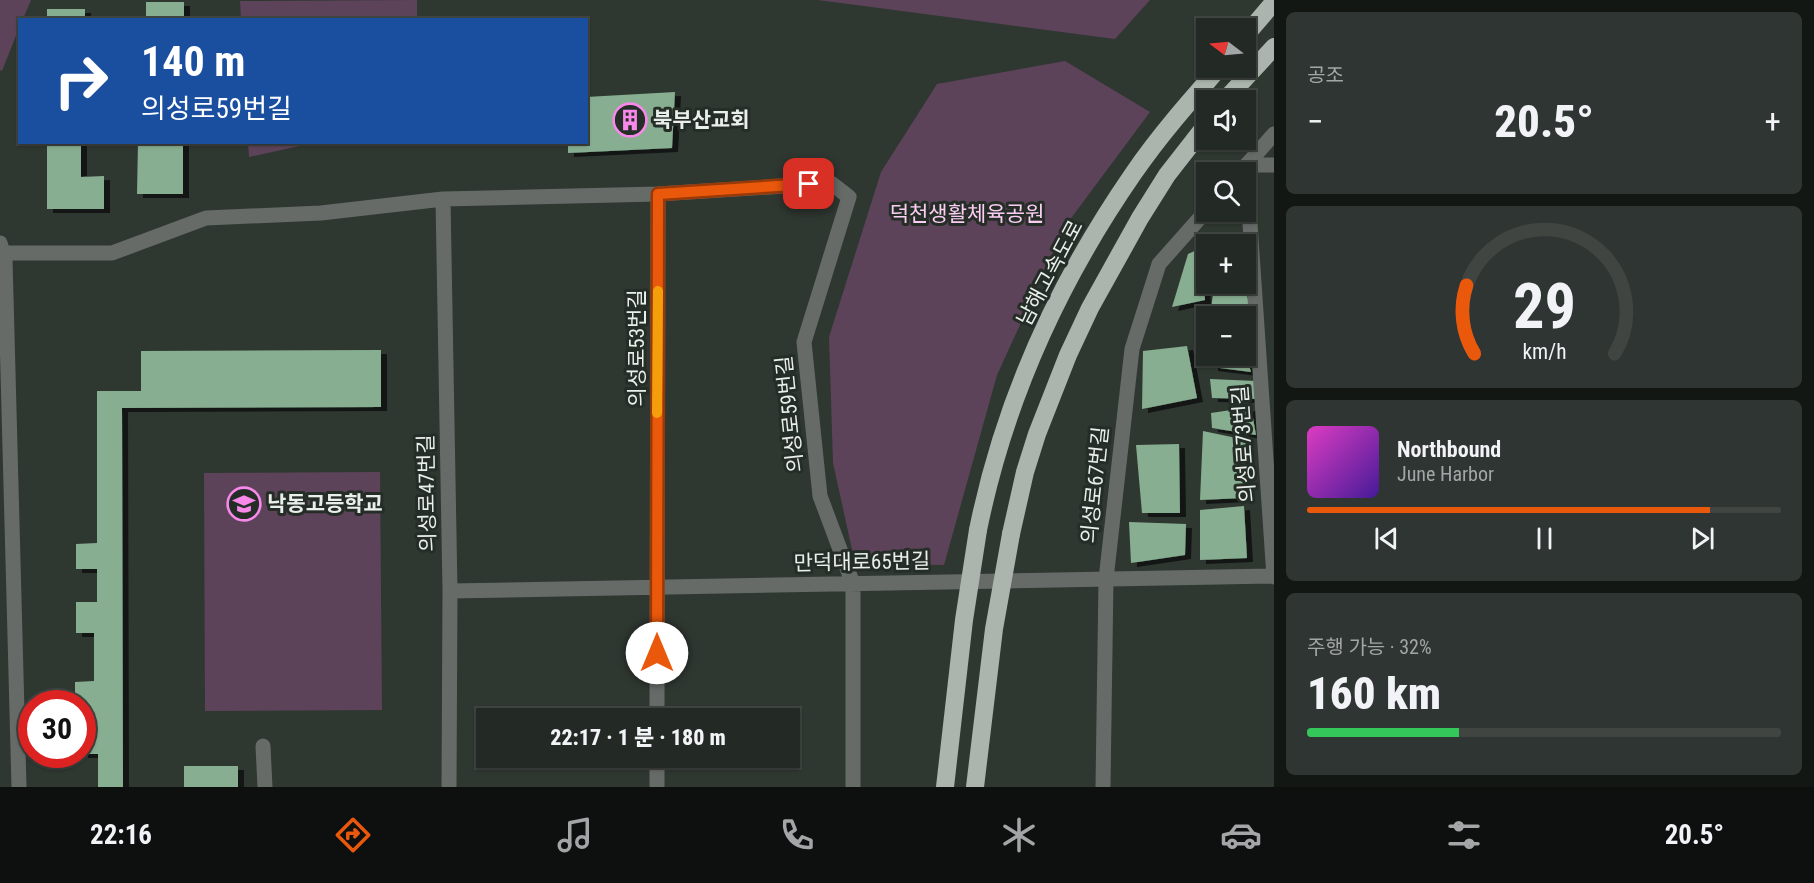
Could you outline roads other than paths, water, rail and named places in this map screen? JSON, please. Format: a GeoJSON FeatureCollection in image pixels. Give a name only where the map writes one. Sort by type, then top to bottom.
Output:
{"type":"FeatureCollection","features":[{"type":"Feature","properties":{"kind":"highway"},"geometry":{"type":"LineString","coordinates":[[1256,23],[1274,2]]}},
{"type":"Feature","properties":{"kind":"highway"},"geometry":{"type":"LineString","coordinates":[[1234,90],[1274,47]]}},
{"type":"Feature","properties":{"kind":"highway","name":"남해고속도로"},"geometry":{"type":"LineString","coordinates":[[945,787],[964,620],[978,530],[993,470],[1024,374],[1060,295],[1079,260],[1133,174],[1161,135],[1210,78]]}},
{"type":"Feature","properties":{"kind":"highway"},"geometry":{"type":"LineString","coordinates":[[975,787],[994,628],[1011,534],[1025,472],[1037,434],[1068,355],[1090,308],[1140,218],[1167,175],[1196,138]]}},
{"type":"Feature","properties":{"kind":"street"},"geometry":{"type":"LineString","coordinates":[[1249,162],[1274,134]]}},
{"type":"Feature","properties":{"kind":"street"},"geometry":{"type":"LineString","coordinates":[[1256,167],[1274,165]]}},
{"type":"Feature","properties":{"kind":"street","name":"의성로59번길"},"geometry":{"type":"LineString","coordinates":[[658,194],[831,183],[849,197],[804,342],[820,496],[853,584],[853,787]]}},
{"type":"Feature","properties":{"kind":"street"},"geometry":{"type":"LineString","coordinates":[[19,787],[2,248],[112,253],[206,218],[321,213],[443,199],[658,194]]}},
{"type":"Feature","properties":{"kind":"street","name":"의성로53번길"},"geometry":{"type":"LineString","coordinates":[[657,708],[658,194]]}},
{"type":"Feature","properties":{"kind":"street","name":"의성로47번길"},"geometry":{"type":"LineString","coordinates":[[443,199],[450,591],[448,787]]}},
{"type":"Feature","properties":{"kind":"street","name":"의성로67번길"},"geometry":{"type":"LineString","coordinates":[[1103,787],[1106,579],[1132,349],[1159,264],[1196,222]]}},
{"type":"Feature","properties":{"kind":"street","name":"의성로73번길"},"geometry":{"type":"LineString","coordinates":[[1247,222],[1274,576]]}},
{"type":"Feature","properties":{"kind":"street","name":"만덕대로65번길"},"geometry":{"type":"LineString","coordinates":[[450,591],[1274,576]]}},
{"type":"Feature","properties":{"kind":"street"},"geometry":{"type":"LineString","coordinates":[[263,746],[265,787]]}},
{"type":"Feature","properties":{"kind":"street"},"geometry":{"type":"LineString","coordinates":[[657,768],[657,787]]}},
{"type":"Feature","properties":{"kind":"place","name":"북부산교회"},"geometry":{"type":"Point","coordinates":[630,120]}},
{"type":"Feature","properties":{"kind":"place","name":"낙동고등학교"},"geometry":{"type":"Point","coordinates":[244,504]}},
{"type":"Feature","properties":{"kind":"park label","name":"덕천생활체육공원"},"geometry":{"type":"Point","coordinates":[967,214]}}]}
